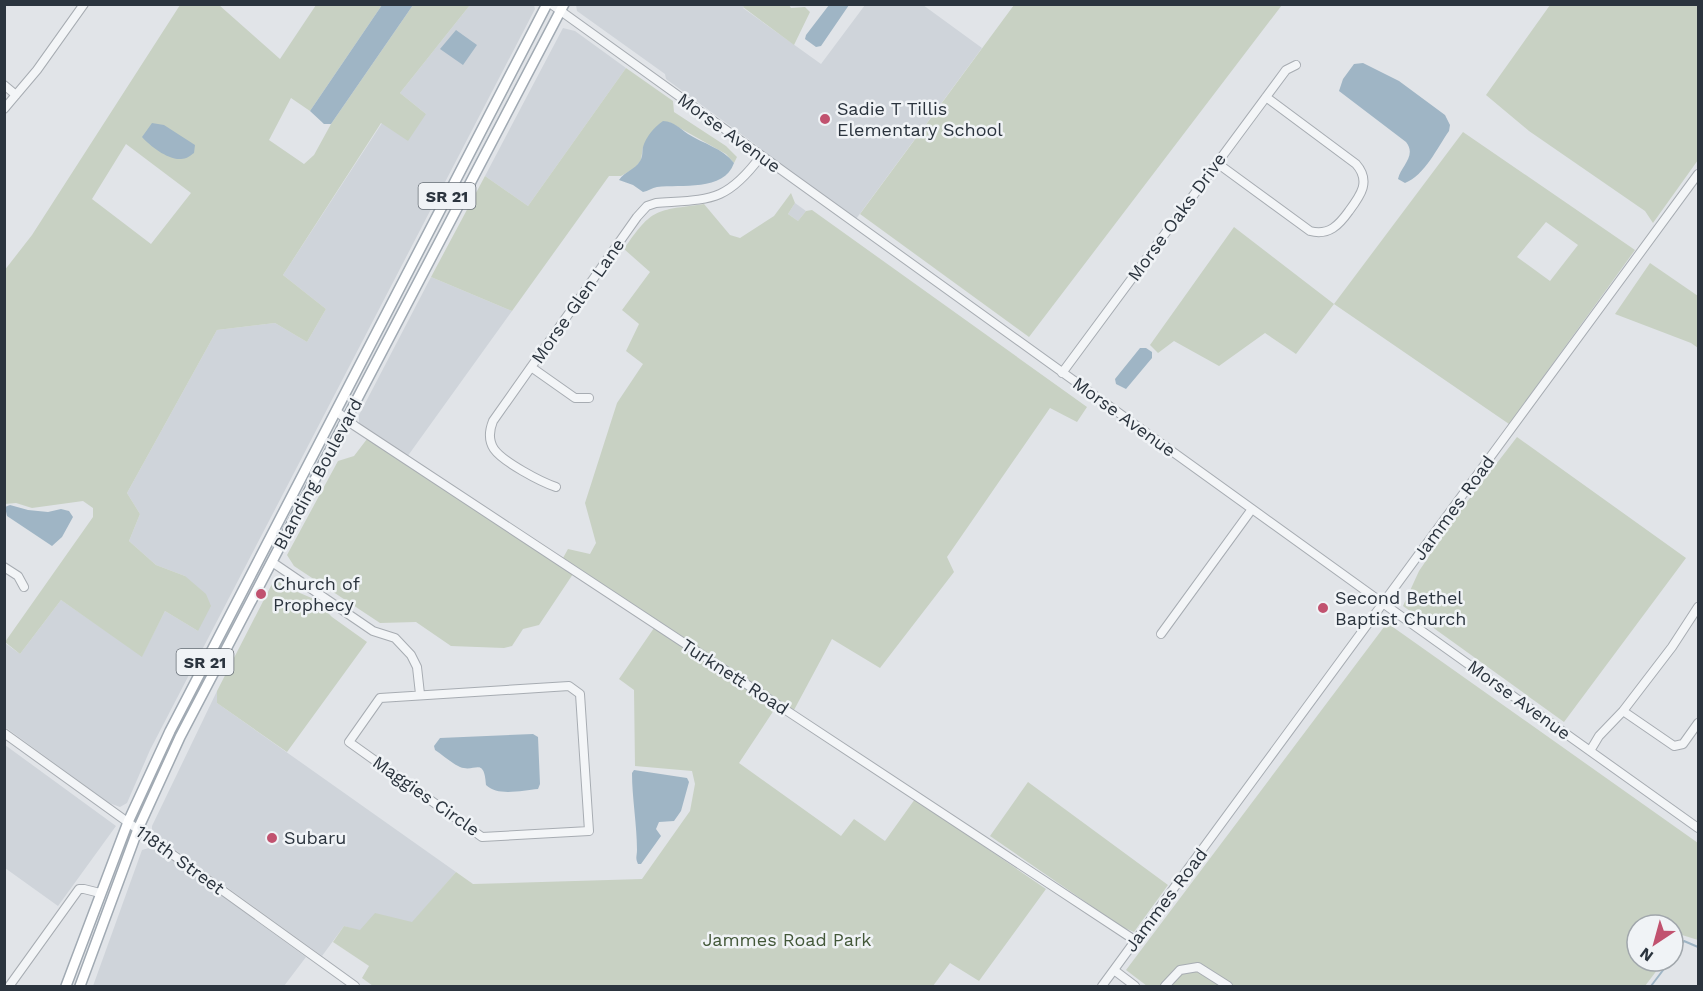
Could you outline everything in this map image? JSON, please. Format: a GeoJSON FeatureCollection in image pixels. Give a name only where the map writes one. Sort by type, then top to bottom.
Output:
{"type":"FeatureCollection","features":[{"type":"Feature","properties":{"kind":"main road","name":"Blanding Boulevard"},"geometry":{"type":"LineString","coordinates":[[66,987],[128,822],[170,731],[405,276],[549,4]]}},
{"type":"Feature","properties":{"kind":"main road","name":"Blanding Boulevard"},"geometry":{"type":"LineString","coordinates":[[80,987],[138,829],[204,690],[562,8]]}},
{"type":"Feature","properties":{"kind":"main road"},"geometry":{"type":"LineString","coordinates":[[476,140],[490,147]]}},
{"type":"Feature","properties":{"kind":"main road"},"geometry":{"type":"LineString","coordinates":[[405,276],[419,283]]}},
{"type":"Feature","properties":{"kind":"main road"},"geometry":{"type":"LineString","coordinates":[[272,562],[271,548],[277,523]]}},
{"type":"Feature","properties":{"kind":"main road"},"geometry":{"type":"LineString","coordinates":[[258,588],[264,563],[263,551]]}},
{"type":"Feature","properties":{"kind":"street"},"geometry":{"type":"LineString","coordinates":[[4,109],[37,70],[84,4]]}},
{"type":"Feature","properties":{"kind":"street","name":"Morse Avenue"},"geometry":{"type":"LineString","coordinates":[[549,4],[562,8],[761,156],[1698,828]]}},
{"type":"Feature","properties":{"kind":"street","name":"Morse Oaks Drive"},"geometry":{"type":"LineString","coordinates":[[1062,373],[1266,96],[1286,70],[1296,65]]}},
{"type":"Feature","properties":{"kind":"street"},"geometry":{"type":"LineString","coordinates":[[4,85],[16,94]]}},
{"type":"Feature","properties":{"kind":"street"},"geometry":{"type":"LineString","coordinates":[[1217,163],[1314,232],[1328,231],[1336,227],[1360,196],[1364,180],[1356,164],[1266,96]]}},
{"type":"Feature","properties":{"kind":"street","name":"Morse Glen Lane"},"geometry":{"type":"LineString","coordinates":[[556,487],[542,483],[494,449],[489,430],[493,421],[597,272],[647,206],[656,203],[717,197],[730,190],[743,178],[761,156]]}},
{"type":"Feature","properties":{"kind":"street","name":"Jammes Road"},"geometry":{"type":"LineString","coordinates":[[1102,987],[1698,174]]}},
{"type":"Feature","properties":{"kind":"street"},"geometry":{"type":"LineString","coordinates":[[531,367],[575,398],[589,398]]}},
{"type":"Feature","properties":{"kind":"street","name":"Turknett Road"},"geometry":{"type":"LineString","coordinates":[[336,411],[346,420],[1136,941]]}},
{"type":"Feature","properties":{"kind":"street"},"geometry":{"type":"LineString","coordinates":[[1161,634],[1252,509]]}},
{"type":"Feature","properties":{"kind":"street"},"geometry":{"type":"LineString","coordinates":[[272,562],[373,631],[395,638],[411,655],[417,667],[420,694]]}},
{"type":"Feature","properties":{"kind":"street"},"geometry":{"type":"LineString","coordinates":[[4,567],[18,576],[24,587]]}},
{"type":"Feature","properties":{"kind":"street"},"geometry":{"type":"LineString","coordinates":[[1590,751],[1599,736],[1623,711],[1672,647],[1698,607]]}},
{"type":"Feature","properties":{"kind":"street"},"geometry":{"type":"LineString","coordinates":[[193,685],[204,690]]}},
{"type":"Feature","properties":{"kind":"street","name":"Maggies Circle"},"geometry":{"type":"LineString","coordinates":[[569,686],[575,689],[580,694],[589,831],[482,837],[349,742],[381,698],[420,694],[569,686]]}},
{"type":"Feature","properties":{"kind":"street"},"geometry":{"type":"LineString","coordinates":[[1623,711],[1674,746],[1683,744],[1698,723]]}},
{"type":"Feature","properties":{"kind":"street","name":"118th Street"},"geometry":{"type":"LineString","coordinates":[[4,733],[355,987]]}},
{"type":"Feature","properties":{"kind":"street"},"geometry":{"type":"LineString","coordinates":[[10,984],[79,889],[100,893]]}},
{"type":"Feature","properties":{"kind":"street"},"geometry":{"type":"LineString","coordinates":[[86,930],[98,934]]}},
{"type":"Feature","properties":{"kind":"street"},"geometry":{"type":"LineString","coordinates":[[1165,987],[1176,973],[1191,967],[1203,970],[1228,987]]}},
{"type":"Feature","properties":{"kind":"street"},"geometry":{"type":"LineString","coordinates":[[1114,970],[1135,987]]}},
{"type":"Feature","properties":{"kind":"shaded area"},"geometry":{"type":"Polygon","coordinates":[[[470,5],[534,5],[535,9],[150,750],[127,803],[120,807],[109,803],[5,727],[5,643],[20,654],[61,600],[142,656],[165,611],[198,631],[185,576],[156,565],[129,541],[140,514],[127,493],[217,330],[275,323],[307,342],[326,309],[283,275],[382,123],[426,114],[400,93],[470,5]]]}},
{"type":"Feature","properties":{"kind":"shaded area","name":"Sadie T Tillis Elementary School"},"geometry":{"type":"Polygon","coordinates":[[[576,5],[745,5],[743,8],[821,64],[865,5],[923,5],[982,48],[856,219],[758,149],[759,147],[666,79],[665,74],[577,11],[576,5]]]}},
{"type":"Feature","properties":{"kind":"shaded area"},"geometry":{"type":"Polygon","coordinates":[[[563,28],[575,31],[626,68],[528,206],[485,176],[563,28]]]}},
{"type":"Feature","properties":{"kind":"shaded area"},"geometry":{"type":"Polygon","coordinates":[[[795,203],[806,211],[798,221],[788,214],[795,203]]]}},
{"type":"Feature","properties":{"kind":"shaded area"},"geometry":{"type":"Polygon","coordinates":[[[431,277],[512,311],[407,457],[369,432],[359,423],[359,415],[431,277]]]}},
{"type":"Feature","properties":{"kind":"shaded area"},"geometry":{"type":"Polygon","coordinates":[[[217,691],[217,703],[456,872],[412,923],[360,931],[344,926],[322,956],[152,833],[152,826],[217,691]]]}},
{"type":"Feature","properties":{"kind":"shaded area"},"geometry":{"type":"Polygon","coordinates":[[[5,745],[116,826],[58,906],[5,868],[5,745]]]}},
{"type":"Feature","properties":{"kind":"shaded area"},"geometry":{"type":"Polygon","coordinates":[[[149,848],[159,850],[306,957],[284,986],[93,986],[142,850],[149,848]]]}},
{"type":"Feature","properties":{"kind":"green space"},"geometry":{"type":"Polygon","coordinates":[[[180,5],[219,5],[280,59],[316,5],[382,5],[310,111],[291,98],[269,140],[304,164],[314,155],[331,124],[413,5],[470,5],[400,93],[426,114],[408,141],[381,123],[283,275],[326,309],[307,342],[275,323],[217,330],[127,493],[140,514],[129,541],[156,565],[185,576],[206,594],[211,606],[198,631],[165,611],[142,657],[61,600],[20,654],[5,642],[93,517],[93,508],[83,501],[32,508],[16,503],[5,504],[4,271],[32,235],[180,5]],[[126,144],[92,199],[151,244],[191,193],[126,144]]]}},
{"type":"Feature","properties":{"kind":"green space"},"geometry":{"type":"Polygon","coordinates":[[[745,5],[789,5],[791,8],[805,7],[810,12],[794,45],[743,7],[745,5]]]}},
{"type":"Feature","properties":{"kind":"green space"},"geometry":{"type":"Polygon","coordinates":[[[1014,5],[1282,5],[1029,337],[860,214],[1014,5]]]}},
{"type":"Feature","properties":{"kind":"green space"},"geometry":{"type":"Polygon","coordinates":[[[1550,5],[1698,5],[1698,160],[1653,223],[1645,211],[1529,131],[1486,95],[1550,5]]]}},
{"type":"Feature","properties":{"kind":"green space"},"geometry":{"type":"Polygon","coordinates":[[[626,68],[673,101],[674,112],[726,146],[737,157],[734,163],[726,154],[669,122],[643,147],[641,160],[635,168],[621,176],[609,176],[512,311],[431,277],[485,176],[528,206],[626,68]]]}},
{"type":"Feature","properties":{"kind":"green space"},"geometry":{"type":"Polygon","coordinates":[[[1463,132],[1635,250],[1509,424],[1334,304],[1463,132]],[[1546,222],[1517,257],[1550,281],[1578,245],[1546,222]]]}},
{"type":"Feature","properties":{"kind":"green space"},"geometry":{"type":"Polygon","coordinates":[[[791,193],[795,203],[788,214],[798,221],[806,211],[812,210],[1087,407],[1077,422],[1050,408],[947,557],[954,572],[880,668],[832,639],[794,710],[563,558],[568,549],[590,554],[596,543],[585,503],[617,403],[643,364],[626,351],[639,324],[622,310],[650,272],[624,249],[642,225],[656,213],[704,204],[730,235],[740,238],[774,216],[791,193]]]}},
{"type":"Feature","properties":{"kind":"green space"},"geometry":{"type":"Polygon","coordinates":[[[1234,227],[1334,304],[1296,354],[1265,333],[1219,366],[1174,341],[1158,353],[1150,345],[1234,227]]]}},
{"type":"Feature","properties":{"kind":"green space"},"geometry":{"type":"Polygon","coordinates":[[[1650,263],[1698,296],[1698,348],[1691,343],[1615,314],[1650,263]]]}},
{"type":"Feature","properties":{"kind":"green space"},"geometry":{"type":"Polygon","coordinates":[[[1517,437],[1686,558],[1564,722],[1403,606],[1419,571],[1460,511],[1517,437]]]}},
{"type":"Feature","properties":{"kind":"green space"},"geometry":{"type":"Polygon","coordinates":[[[367,439],[573,574],[539,625],[523,629],[512,646],[504,648],[451,646],[416,622],[380,623],[294,566],[287,555],[338,461],[354,456],[367,439]]]}},
{"type":"Feature","properties":{"kind":"green space"},"geometry":{"type":"Polygon","coordinates":[[[274,580],[314,599],[332,617],[367,642],[287,752],[217,703],[217,691],[274,580]]]}},
{"type":"Feature","properties":{"kind":"green space"},"geometry":{"type":"Polygon","coordinates":[[[1390,625],[1698,843],[1698,940],[1685,936],[1685,913],[1625,913],[1625,973],[1655,973],[1645,986],[1147,986],[1126,970],[1384,627],[1390,625]]]}},
{"type":"Feature","properties":{"kind":"green space","name":"Jammes Road Park"},"geometry":{"type":"Polygon","coordinates":[[[654,628],[776,707],[739,763],[841,836],[854,819],[885,841],[915,799],[1046,889],[979,981],[950,963],[933,986],[373,986],[362,978],[369,966],[333,942],[344,926],[360,930],[375,913],[412,922],[456,872],[473,884],[642,879],[690,811],[695,784],[692,771],[635,766],[634,690],[619,679],[654,628]]]}},
{"type":"Feature","properties":{"kind":"green space"},"geometry":{"type":"Polygon","coordinates":[[[1028,782],[1168,885],[1134,932],[1122,927],[990,836],[1028,782]]]}},
{"type":"Feature","properties":{"kind":"water"},"geometry":{"type":"Polygon","coordinates":[[[382,5],[413,5],[331,124],[324,124],[310,111],[382,5]]]}},
{"type":"Feature","properties":{"kind":"water"},"geometry":{"type":"Polygon","coordinates":[[[829,5],[849,5],[821,46],[816,47],[805,39],[806,35],[829,5]]]}},
{"type":"Feature","properties":{"kind":"water"},"geometry":{"type":"Polygon","coordinates":[[[456,30],[477,45],[463,65],[440,49],[456,30]]]}},
{"type":"Feature","properties":{"kind":"water"},"geometry":{"type":"Polygon","coordinates":[[[1363,63],[1399,81],[1445,115],[1450,125],[1449,131],[1425,168],[1405,183],[1398,179],[1410,152],[1406,142],[1339,91],[1343,79],[1354,64],[1363,63]]]}},
{"type":"Feature","properties":{"kind":"water"},"geometry":{"type":"Polygon","coordinates":[[[663,121],[674,124],[724,154],[734,163],[729,172],[712,183],[657,187],[643,192],[619,180],[638,164],[642,158],[646,140],[663,121]]]}},
{"type":"Feature","properties":{"kind":"water"},"geometry":{"type":"Polygon","coordinates":[[[152,123],[164,125],[195,145],[194,153],[185,158],[176,159],[154,148],[142,137],[152,123]]]}},
{"type":"Feature","properties":{"kind":"water"},"geometry":{"type":"Polygon","coordinates":[[[1140,348],[1146,348],[1152,352],[1152,358],[1126,389],[1116,384],[1115,379],[1140,348]]]}},
{"type":"Feature","properties":{"kind":"water"},"geometry":{"type":"Polygon","coordinates":[[[10,505],[48,512],[61,509],[69,511],[73,517],[62,537],[52,546],[7,516],[5,507],[10,505]]]}},
{"type":"Feature","properties":{"kind":"water"},"geometry":{"type":"Polygon","coordinates":[[[533,734],[538,737],[540,784],[538,789],[504,792],[491,789],[486,785],[481,768],[460,767],[435,750],[434,746],[440,738],[533,734]]]}},
{"type":"Feature","properties":{"kind":"water"},"geometry":{"type":"Polygon","coordinates":[[[634,770],[687,778],[689,782],[681,811],[674,821],[659,822],[656,829],[661,836],[641,864],[638,864],[636,859],[637,841],[632,782],[634,770]]]}},
{"type":"Feature","properties":{"kind":"waterway"},"geometry":{"type":"LineString","coordinates":[[1685,941],[1698,947]]}},
{"type":"Feature","properties":{"kind":"waterway"},"geometry":{"type":"LineString","coordinates":[[1651,986],[1661,973]]}},
{"type":"Feature","properties":{"kind":"place","name":"Sadie T Tillis Elementary School"},"geometry":{"type":"Point","coordinates":[825,119]}},
{"type":"Feature","properties":{"kind":"place","name":"Church of Prophecy"},"geometry":{"type":"Point","coordinates":[261,594]}},
{"type":"Feature","properties":{"kind":"place","name":"Second Bethel Baptist Church"},"geometry":{"type":"Point","coordinates":[1323,608]}},
{"type":"Feature","properties":{"kind":"place","name":"Subaru"},"geometry":{"type":"Point","coordinates":[272,838]}}]}
